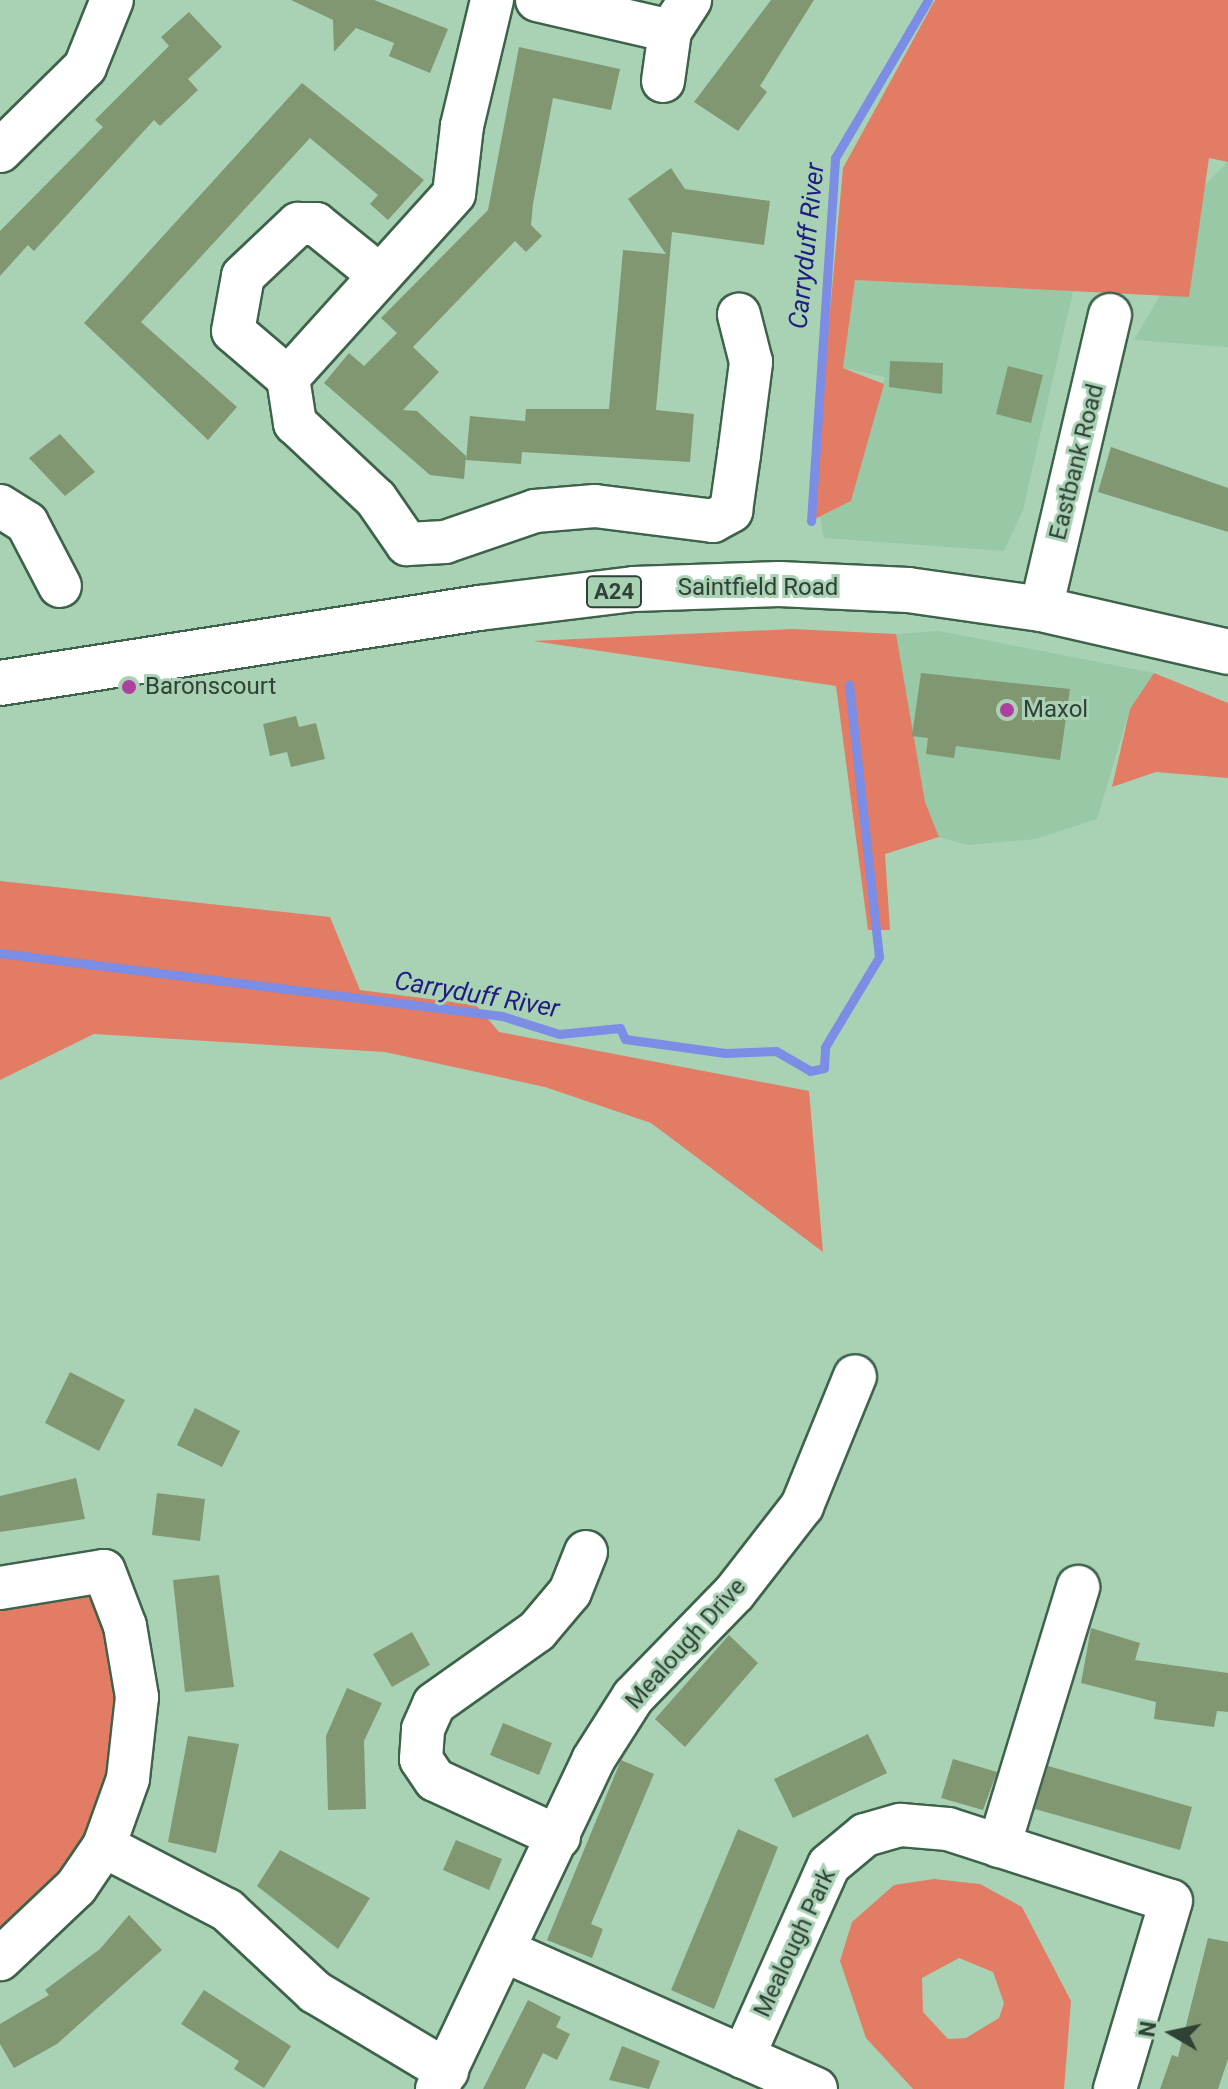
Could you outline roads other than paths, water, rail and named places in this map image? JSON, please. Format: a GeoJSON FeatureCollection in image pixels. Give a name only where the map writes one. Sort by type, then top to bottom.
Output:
{"type":"FeatureCollection","features":[{"type":"Feature","properties":{"kind":"highway","name":"Saintfield Road"},"geometry":{"type":"LineString","coordinates":[[0,683],[634,589],[894,589],[1041,609],[1228,652]]}},
{"type":"Feature","properties":{"kind":"street"},"geometry":{"type":"LineString","coordinates":[[0,151],[85,67],[112,0]]}},
{"type":"Feature","properties":{"kind":"street"},"geometry":{"type":"LineString","coordinates":[[288,378],[378,274],[454,194],[462,126],[492,0]]}},
{"type":"Feature","properties":{"kind":"street"},"geometry":{"type":"LineString","coordinates":[[537,0],[680,16],[663,81]]}},
{"type":"Feature","properties":{"kind":"street"},"geometry":{"type":"LineString","coordinates":[[378,274],[316,224],[298,224],[243,276],[233,331],[288,378],[295,423],[376,499],[407,544],[445,542],[535,511],[595,506],[713,521],[731,511],[751,362],[739,315]]}},
{"type":"Feature","properties":{"kind":"street","name":"Eastbank Road"},"geometry":{"type":"LineString","coordinates":[[1041,609],[1110,315]]}},
{"type":"Feature","properties":{"kind":"street"},"geometry":{"type":"LineString","coordinates":[[0,506],[27,523],[60,586]]}},
{"type":"Feature","properties":{"kind":"street","name":"Mealough Drive"},"geometry":{"type":"LineString","coordinates":[[442,2080],[507,1952],[593,1760],[633,1697],[735,1592],[802,1506],[855,1376]]}},
{"type":"Feature","properties":{"kind":"street"},"geometry":{"type":"LineString","coordinates":[[559,1837],[435,1780],[421,1759],[423,1729],[434,1704],[537,1631],[570,1592],[586,1552]]}},
{"type":"Feature","properties":{"kind":"street"},"geometry":{"type":"LineString","coordinates":[[0,1588],[104,1571],[125,1626],[137,1697],[128,1779],[104,1846],[76,1887],[0,1959]]}},
{"type":"Feature","properties":{"kind":"street"},"geometry":{"type":"LineString","coordinates":[[999,1846],[1078,1587]]}},
{"type":"Feature","properties":{"kind":"street","name":"Mealough Park"},"geometry":{"type":"LineString","coordinates":[[743,2057],[829,1865],[865,1835],[901,1825],[948,1829],[1171,1901],[1115,2089]]}},
{"type":"Feature","properties":{"kind":"street"},"geometry":{"type":"LineString","coordinates":[[104,1846],[227,1910],[315,1992],[442,2080]]}},
{"type":"Feature","properties":{"kind":"street"},"geometry":{"type":"LineString","coordinates":[[507,1952],[808,2088]]}},
{"type":"Feature","properties":{"kind":"waterway","name":"Carryduff River"},"geometry":{"type":"LineString","coordinates":[[811,521],[835,158],[928,0]]}},
{"type":"Feature","properties":{"kind":"waterway","name":"Carryduff River"},"geometry":{"type":"LineString","coordinates":[[0,953],[502,1016],[559,1034],[620,1028],[625,1039],[725,1053],[776,1051],[810,1071],[824,1068],[825,1047],[879,957],[849,685]]}},
{"type":"Feature","properties":{"kind":"place","name":"Baronscourt"},"geometry":{"type":"Point","coordinates":[129,687]}},
{"type":"Feature","properties":{"kind":"place","name":"Maxol"},"geometry":{"type":"Point","coordinates":[1007,710]}}]}
